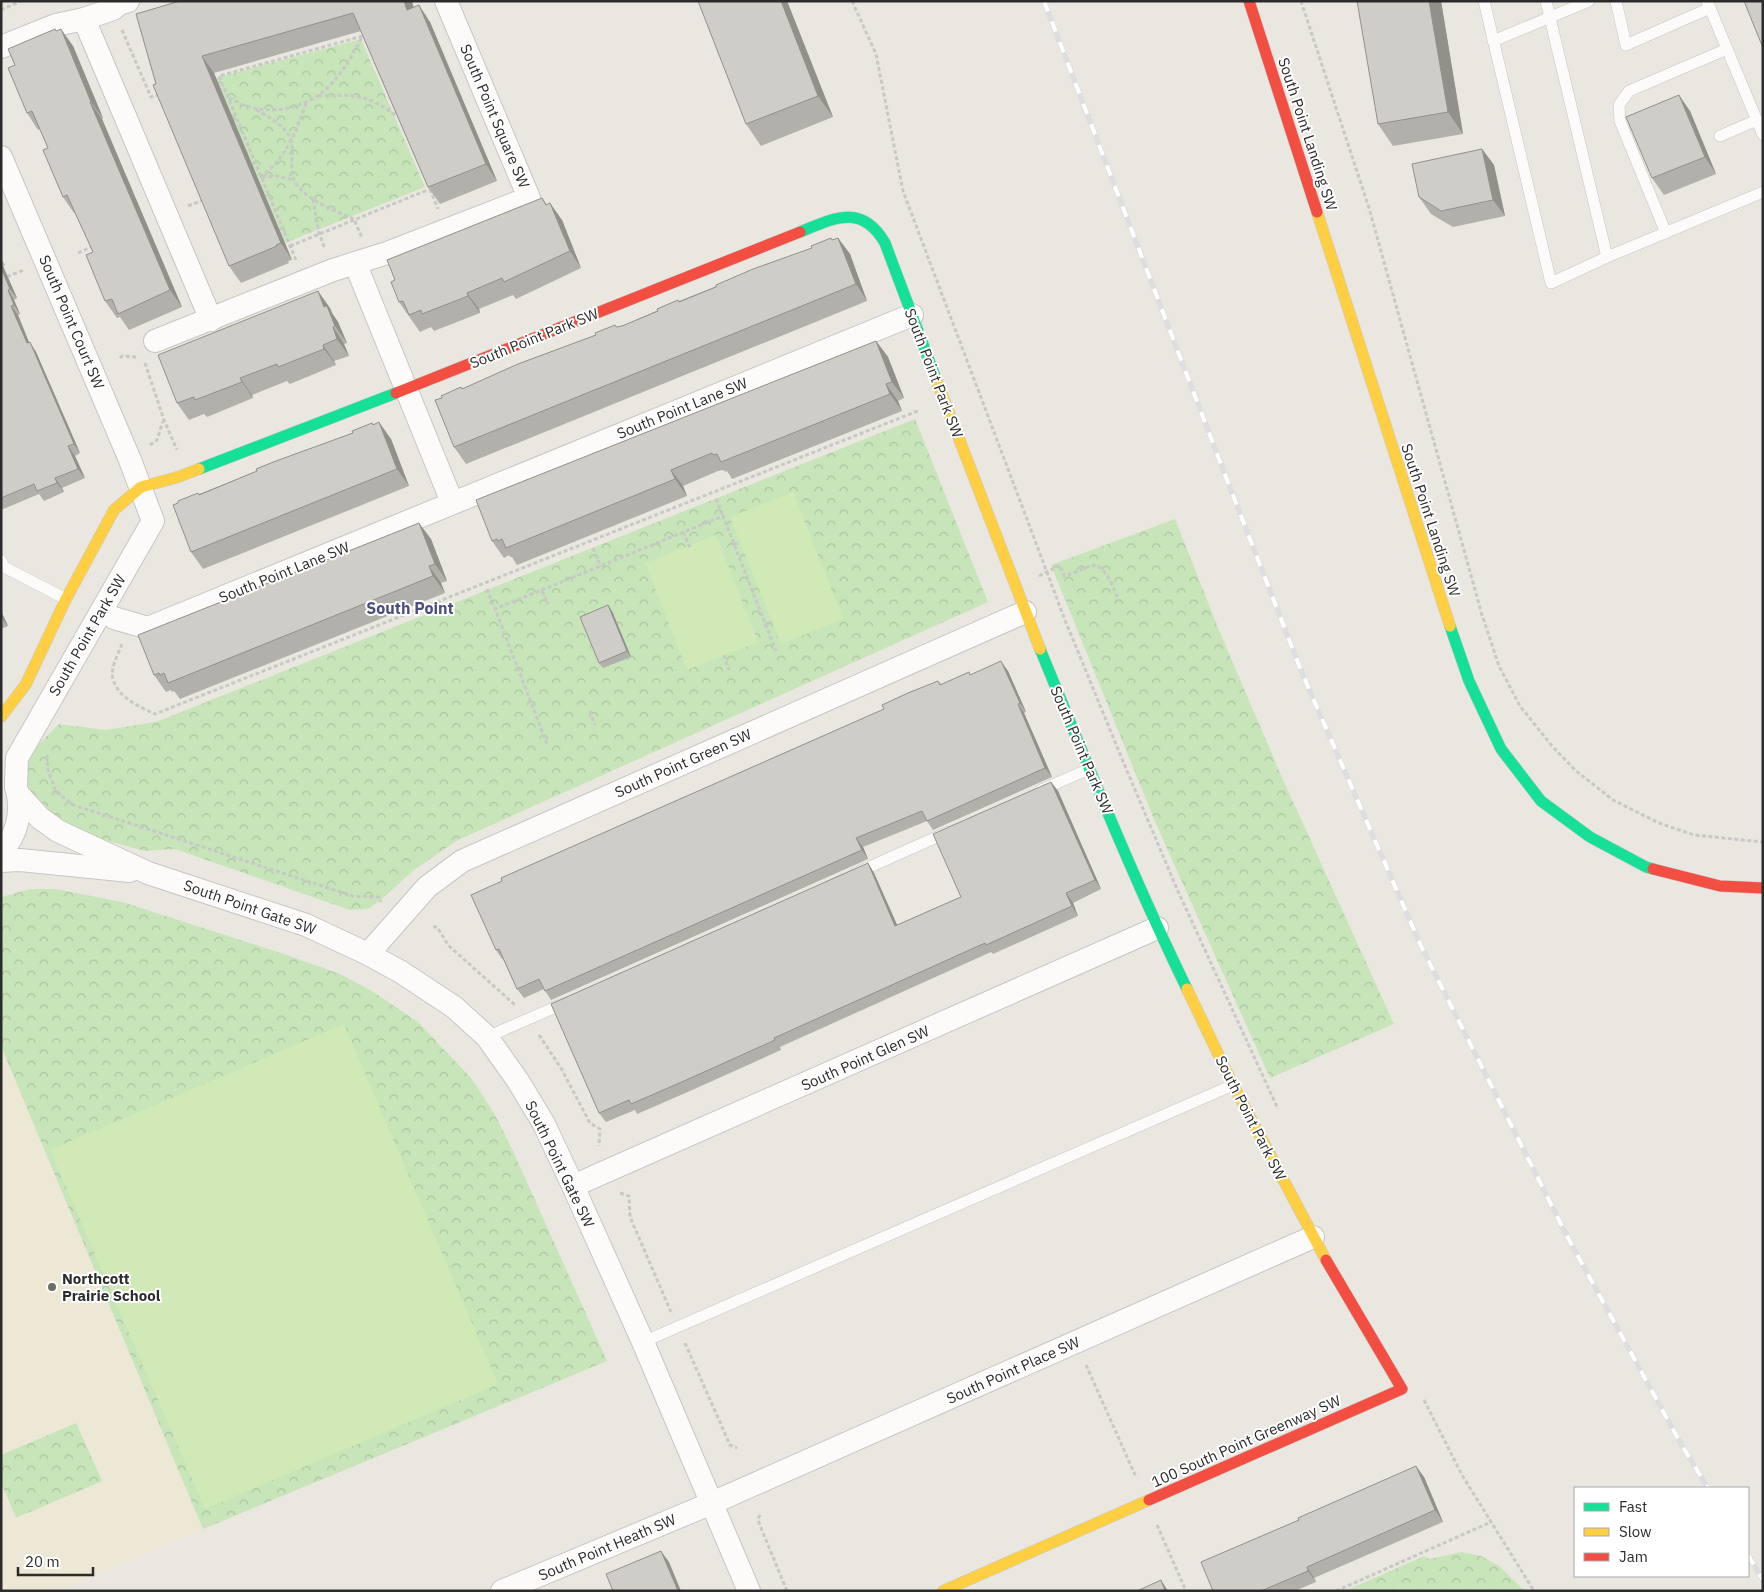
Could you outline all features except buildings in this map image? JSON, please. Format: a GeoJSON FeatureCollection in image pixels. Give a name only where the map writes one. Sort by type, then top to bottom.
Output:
{"type":"FeatureCollection","features":[{"type":"Feature","properties":{"kind":"street","name":"South Point Square SW"},"geometry":{"type":"LineString","coordinates":[[149,349],[211,320],[333,270],[363,261],[529,198],[446,1]]}},
{"type":"Feature","properties":{"kind":"street","name":"South Point Landing SW"},"geometry":{"type":"LineString","coordinates":[[1249,1],[1442,603],[1470,681],[1501,749],[1541,801],[1590,838],[1646,867],[1720,886],[1763,888]]}},
{"type":"Feature","properties":{"kind":"street"},"geometry":{"type":"LineString","coordinates":[[1,47],[56,25],[84,19],[121,5]]}},
{"type":"Feature","properties":{"kind":"street"},"geometry":{"type":"LineString","coordinates":[[84,19],[211,320]]}},
{"type":"Feature","properties":{"kind":"street","name":"South Point Court SW"},"geometry":{"type":"LineString","coordinates":[[1,157],[141,487]]}},
{"type":"Feature","properties":{"kind":"street","name":"South Point Park SW"},"geometry":{"type":"LineString","coordinates":[[1,717],[26,684],[66,599],[114,510],[141,487],[178,477],[406,389],[840,217],[862,218],[876,229],[885,243],[1025,612],[1157,928],[1234,1085],[1313,1237]]}},
{"type":"Feature","properties":{"kind":"street"},"geometry":{"type":"LineString","coordinates":[[363,261],[406,389],[452,502]]}},
{"type":"Feature","properties":{"kind":"street","name":"South Point Lane SW"},"geometry":{"type":"LineString","coordinates":[[122,620],[148,628],[912,315]]}},
{"type":"Feature","properties":{"kind":"street","name":"South Point Park SW"},"geometry":{"type":"LineString","coordinates":[[1,851],[14,831],[19,813],[17,758],[153,520],[141,487]]}},
{"type":"Feature","properties":{"kind":"street","name":"South Point Green SW"},"geometry":{"type":"LineString","coordinates":[[368,954],[427,887],[462,861],[1025,612]]}},
{"type":"Feature","properties":{"kind":"street","name":"South Point Gate SW"},"geometry":{"type":"LineString","coordinates":[[1,762],[8,769],[17,789],[40,818],[58,831],[148,873],[306,925],[368,954],[401,972],[454,1007],[487,1037],[518,1081],[544,1124],[643,1342],[749,1591]]}},
{"type":"Feature","properties":{"kind":"street","name":"South Point Gate SW"},"geometry":{"type":"LineString","coordinates":[[1,861],[20,860],[148,873]]}},
{"type":"Feature","properties":{"kind":"street","name":"South Point Glen SW"},"geometry":{"type":"LineString","coordinates":[[573,1186],[1157,928]]}},
{"type":"Feature","properties":{"kind":"street","name":"South Point Place SW"},"geometry":{"type":"LineString","coordinates":[[712,1504],[1313,1237]]}},
{"type":"Feature","properties":{"kind":"street","name":"100 South Point Greenway SW"},"geometry":{"type":"LineString","coordinates":[[943,1591],[1402,1389],[1313,1237]]}},
{"type":"Feature","properties":{"kind":"street","name":"South Point Heath SW"},"geometry":{"type":"LineString","coordinates":[[502,1591],[545,1583],[712,1504]]}},
{"type":"Feature","properties":{"kind":"lane"},"geometry":{"type":"LineString","coordinates":[[1484,1],[1551,283],[1607,257],[1763,192]]}},
{"type":"Feature","properties":{"kind":"lane"},"geometry":{"type":"LineString","coordinates":[[1546,1],[1607,257]]}},
{"type":"Feature","properties":{"kind":"lane"},"geometry":{"type":"LineString","coordinates":[[1493,41],[1590,1]]}},
{"type":"Feature","properties":{"kind":"lane"},"geometry":{"type":"LineString","coordinates":[[1616,1],[1626,45],[1709,4],[1763,135]]}},
{"type":"Feature","properties":{"kind":"lane"},"geometry":{"type":"LineString","coordinates":[[1666,233],[1620,121],[1619,105],[1629,91],[1727,49]]}},
{"type":"Feature","properties":{"kind":"lane"},"geometry":{"type":"LineString","coordinates":[[1720,136],[1757,120]]}},
{"type":"Feature","properties":{"kind":"lane"},"geometry":{"type":"LineString","coordinates":[[1,560],[4,567],[66,599]]}},
{"type":"Feature","properties":{"kind":"lane"},"geometry":{"type":"LineString","coordinates":[[1031,795],[1089,769]]}},
{"type":"Feature","properties":{"kind":"lane"},"geometry":{"type":"LineString","coordinates":[[842,879],[959,827]]}},
{"type":"Feature","properties":{"kind":"lane"},"geometry":{"type":"LineString","coordinates":[[487,1037],[573,999]]}},
{"type":"Feature","properties":{"kind":"lane"},"geometry":{"type":"LineString","coordinates":[[643,1342],[1234,1085]]}},
{"type":"Feature","properties":{"kind":"path"},"geometry":{"type":"LineString","coordinates":[[1,10],[21,1]]}},
{"type":"Feature","properties":{"kind":"path"},"geometry":{"type":"LineString","coordinates":[[852,1],[876,54],[903,191],[1047,573],[1122,760],[1177,889],[1271,1094]]}},
{"type":"Feature","properties":{"kind":"path"},"geometry":{"type":"LineString","coordinates":[[1301,1],[1369,208],[1482,615],[1499,666],[1520,706],[1574,770],[1613,800],[1659,823],[1694,835],[1763,842]]}},
{"type":"Feature","properties":{"kind":"path"},"geometry":{"type":"LineString","coordinates":[[121,5],[151,97],[168,92]]}},
{"type":"Feature","properties":{"kind":"path"},"geometry":{"type":"LineString","coordinates":[[210,78],[372,33]]}},
{"type":"Feature","properties":{"kind":"path"},"geometry":{"type":"LineString","coordinates":[[363,36],[367,44]]}},
{"type":"Feature","properties":{"kind":"path"},"geometry":{"type":"LineString","coordinates":[[253,108],[283,110],[306,103],[317,96],[338,77],[363,36]]}},
{"type":"Feature","properties":{"kind":"path"},"geometry":{"type":"LineString","coordinates":[[219,76],[295,257]]}},
{"type":"Feature","properties":{"kind":"path"},"geometry":{"type":"LineString","coordinates":[[317,96],[361,96],[379,103],[398,116]]}},
{"type":"Feature","properties":{"kind":"path"},"geometry":{"type":"LineString","coordinates":[[228,98],[271,118],[292,140],[291,160],[294,180],[301,190],[328,208],[354,219]]}},
{"type":"Feature","properties":{"kind":"path"},"geometry":{"type":"LineString","coordinates":[[261,177],[287,149],[306,103]]}},
{"type":"Feature","properties":{"kind":"path"},"geometry":{"type":"LineString","coordinates":[[394,107],[401,124]]}},
{"type":"Feature","properties":{"kind":"path"},"geometry":{"type":"LineString","coordinates":[[252,180],[261,177],[277,176],[294,180]]}},
{"type":"Feature","properties":{"kind":"path"},"geometry":{"type":"LineString","coordinates":[[290,246],[430,189],[426,181]]}},
{"type":"Feature","properties":{"kind":"path"},"geometry":{"type":"LineString","coordinates":[[183,208],[209,198]]}},
{"type":"Feature","properties":{"kind":"path"},"geometry":{"type":"LineString","coordinates":[[313,198],[319,233],[333,270]]}},
{"type":"Feature","properties":{"kind":"path"},"geometry":{"type":"LineString","coordinates":[[354,219],[363,261]]}},
{"type":"Feature","properties":{"kind":"path"},"geometry":{"type":"LineString","coordinates":[[78,253],[95,246]]}},
{"type":"Feature","properties":{"kind":"path"},"geometry":{"type":"LineString","coordinates":[[1,279],[24,270]]}},
{"type":"Feature","properties":{"kind":"path"},"geometry":{"type":"LineString","coordinates":[[149,349],[164,420],[177,449],[174,457]]}},
{"type":"Feature","properties":{"kind":"path"},"geometry":{"type":"LineString","coordinates":[[122,620],[112,678],[119,692],[135,705],[155,714],[923,409]]}},
{"type":"Feature","properties":{"kind":"path"},"geometry":{"type":"LineString","coordinates":[[149,446],[157,440],[164,420]]}},
{"type":"Feature","properties":{"kind":"path"},"geometry":{"type":"LineString","coordinates":[[716,499],[776,651]]}},
{"type":"Feature","properties":{"kind":"path"},"geometry":{"type":"LineString","coordinates":[[494,610],[723,516]]}},
{"type":"Feature","properties":{"kind":"path"},"geometry":{"type":"LineString","coordinates":[[683,532],[690,547]]}},
{"type":"Feature","properties":{"kind":"path"},"geometry":{"type":"LineString","coordinates":[[734,545],[740,542]]}},
{"type":"Feature","properties":{"kind":"path"},"geometry":{"type":"LineString","coordinates":[[593,548],[601,567]]}},
{"type":"Feature","properties":{"kind":"path"},"geometry":{"type":"LineString","coordinates":[[1037,577],[1060,565],[1064,576],[1095,566],[1105,572],[1119,600]]}},
{"type":"Feature","properties":{"kind":"path"},"geometry":{"type":"LineString","coordinates":[[487,589],[547,744]]}},
{"type":"Feature","properties":{"kind":"path"},"geometry":{"type":"LineString","coordinates":[[542,591],[548,604]]}},
{"type":"Feature","properties":{"kind":"path"},"geometry":{"type":"LineString","coordinates":[[766,625],[772,621]]}},
{"type":"Feature","properties":{"kind":"path"},"geometry":{"type":"LineString","coordinates":[[724,655],[729,670]]}},
{"type":"Feature","properties":{"kind":"path"},"geometry":{"type":"LineString","coordinates":[[590,711],[595,725]]}},
{"type":"Feature","properties":{"kind":"path"},"geometry":{"type":"LineString","coordinates":[[47,746],[48,770],[56,792],[74,805],[353,896],[379,897]]}},
{"type":"Feature","properties":{"kind":"path"},"geometry":{"type":"LineString","coordinates":[[598,1146],[600,1140]]}},
{"type":"Feature","properties":{"kind":"path"},"geometry":{"type":"LineString","coordinates":[[1086,1365],[1138,1482]]}},
{"type":"Feature","properties":{"kind":"path"},"geometry":{"type":"LineString","coordinates":[[760,1515],[759,1523],[787,1591]]}},
{"type":"Feature","properties":{"kind":"path"},"geometry":{"type":"LineString","coordinates":[[1153,1516],[1186,1591]]}},
{"type":"Feature","properties":{"kind":"path"},"geometry":{"type":"LineString","coordinates":[[1336,1591],[1491,1522]]}},
{"type":"Feature","properties":{"kind":"shaded area","name":"Northcott Prairie School"},"geometry":{"type":"Polygon","coordinates":[[[1,1046],[203,1529],[57,1591],[1,1591],[1,1046]]]}},
{"type":"Feature","properties":{"kind":"green space"},"geometry":{"type":"Polygon","coordinates":[[[361,39],[425,187],[285,243],[216,78],[361,39]]]}},
{"type":"Feature","properties":{"kind":"green space"},"geometry":{"type":"Polygon","coordinates":[[[915,419],[988,602],[458,840],[415,869],[368,909],[350,910],[175,849],[145,851],[82,834],[50,815],[30,793],[25,774],[31,752],[59,724],[105,730],[156,722],[915,419]]]}},
{"type":"Feature","properties":{"kind":"green space"},"geometry":{"type":"Polygon","coordinates":[[[793,492],[843,619],[781,644],[730,517],[793,492]]]}},
{"type":"Feature","properties":{"kind":"green space"},"geometry":{"type":"Polygon","coordinates":[[[1175,519],[1219,630],[1280,773],[1394,1024],[1270,1078],[1156,824],[1051,565],[1175,519]]]}},
{"type":"Feature","properties":{"kind":"green space"},"geometry":{"type":"Polygon","coordinates":[[[716,535],[758,642],[687,670],[645,563],[716,535]]]}},
{"type":"Feature","properties":{"kind":"green space"},"geometry":{"type":"Polygon","coordinates":[[[31,889],[55,889],[122,902],[281,953],[340,974],[372,991],[418,1022],[471,1078],[494,1113],[514,1153],[607,1361],[203,1529],[1,1046],[1,897],[31,889]]]}},
{"type":"Feature","properties":{"kind":"green space"},"geometry":{"type":"Polygon","coordinates":[[[344,1024],[498,1384],[205,1509],[50,1150],[344,1024]]]}},
{"type":"Feature","properties":{"kind":"green space"},"geometry":{"type":"Polygon","coordinates":[[[76,1423],[102,1481],[16,1518],[1,1483],[1,1455],[76,1423]]]}},
{"type":"Feature","properties":{"kind":"green space"},"geometry":{"type":"Polygon","coordinates":[[[1462,1552],[1481,1556],[1499,1566],[1525,1591],[1345,1591],[1424,1556],[1429,1559],[1462,1552]]]}},
{"type":"Feature","properties":{"kind":"railway"},"geometry":{"type":"LineString","coordinates":[[1044,1],[1302,673],[1421,946],[1568,1238],[1681,1444],[1707,1487]]}},
{"type":"Feature","properties":{"kind":"railway"},"geometry":{"type":"LineString","coordinates":[[1749,1557],[1763,1580]]}},
{"type":"Feature","properties":{"kind":"traffic: fast"},"geometry":{"type":"LineString","coordinates":[[800,232],[824,222],[847,217],[867,222],[876,230],[885,243],[936,379]]}},
{"type":"Feature","properties":{"kind":"traffic: fast"},"geometry":{"type":"LineString","coordinates":[[199,469],[396,393]]}},
{"type":"Feature","properties":{"kind":"traffic: fast"},"geometry":{"type":"LineString","coordinates":[[1450,626],[1469,681],[1501,749],[1541,801],[1590,837],[1653,869]]}},
{"type":"Feature","properties":{"kind":"traffic: fast"},"geometry":{"type":"LineString","coordinates":[[1040,649],[1129,863],[1187,989]]}},
{"type":"Feature","properties":{"kind":"traffic: slow"},"geometry":{"type":"LineString","coordinates":[[1317,212],[1450,626]]}},
{"type":"Feature","properties":{"kind":"traffic: slow"},"geometry":{"type":"LineString","coordinates":[[936,379],[1040,649]]}},
{"type":"Feature","properties":{"kind":"traffic: slow"},"geometry":{"type":"LineString","coordinates":[[1,717],[26,684],[66,599],[114,510],[141,487],[199,469]]}},
{"type":"Feature","properties":{"kind":"traffic: slow"},"geometry":{"type":"LineString","coordinates":[[1187,989],[1233,1085],[1326,1260]]}},
{"type":"Feature","properties":{"kind":"traffic: slow"},"geometry":{"type":"LineString","coordinates":[[943,1591],[1149,1500]]}},
{"type":"Feature","properties":{"kind":"traffic: jam"},"geometry":{"type":"LineString","coordinates":[[1249,1],[1317,212]]}},
{"type":"Feature","properties":{"kind":"traffic: jam"},"geometry":{"type":"LineString","coordinates":[[396,393],[800,232]]}},
{"type":"Feature","properties":{"kind":"traffic: jam"},"geometry":{"type":"LineString","coordinates":[[1653,869],[1720,886],[1763,888]]}},
{"type":"Feature","properties":{"kind":"traffic: jam"},"geometry":{"type":"LineString","coordinates":[[1149,1500],[1402,1389],[1326,1260]]}},
{"type":"Feature","properties":{"kind":"place","name":"Northcott Prairie School"},"geometry":{"type":"Point","coordinates":[52,1287]}},
{"type":"Feature","properties":{"kind":"district","name":"South Point"},"geometry":{"type":"Point","coordinates":[410,608]}}]}
